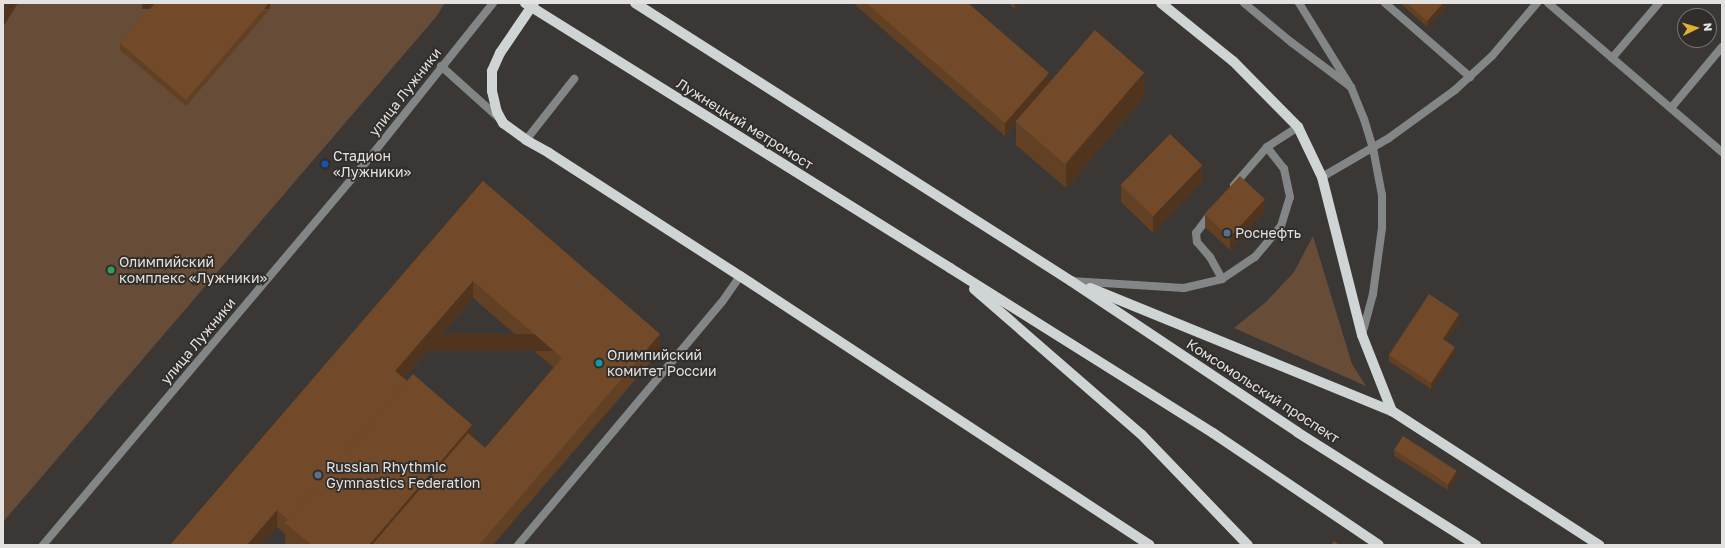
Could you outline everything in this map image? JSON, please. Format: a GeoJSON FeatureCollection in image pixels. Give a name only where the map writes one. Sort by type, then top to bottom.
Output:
{"type":"FeatureCollection","features":[{"type":"Feature","properties":{"kind":"main road","name":"Лужнецкий метромост"},"geometry":{"type":"LineString","coordinates":[[525,3],[950,268]]}},
{"type":"Feature","properties":{"kind":"main road"},"geometry":{"type":"LineString","coordinates":[[534,3],[500,52],[492,71],[492,92],[497,112],[503,123],[526,140],[549,153],[740,276],[1149,545]]}},
{"type":"Feature","properties":{"kind":"main road","name":"Комсомольский проспект"},"geometry":{"type":"LineString","coordinates":[[635,3],[1037,259],[1297,432],[1476,545]]}},
{"type":"Feature","properties":{"kind":"main road"},"geometry":{"type":"LineString","coordinates":[[1161,3],[1233,61],[1298,127],[1322,177],[1362,335],[1392,411]]}},
{"type":"Feature","properties":{"kind":"main road"},"geometry":{"type":"LineString","coordinates":[[950,268],[1141,434],[1248,545]]}},
{"type":"Feature","properties":{"kind":"main road"},"geometry":{"type":"LineString","coordinates":[[950,268],[1213,433],[1379,545]]}},
{"type":"Feature","properties":{"kind":"main road"},"geometry":{"type":"LineString","coordinates":[[1071,281],[1392,411],[1599,545]]}},
{"type":"Feature","properties":{"kind":"street","name":"улица Лужники"},"geometry":{"type":"LineString","coordinates":[[43,545],[371,156],[441,66],[493,3]]}},
{"type":"Feature","properties":{"kind":"street"},"geometry":{"type":"LineString","coordinates":[[1244,3],[1291,42],[1351,87]]}},
{"type":"Feature","properties":{"kind":"street"},"geometry":{"type":"LineString","coordinates":[[1299,3],[1351,87],[1364,119],[1373,148],[1382,195],[1382,228],[1373,294],[1362,335]]}},
{"type":"Feature","properties":{"kind":"street"},"geometry":{"type":"LineString","coordinates":[[1385,3],[1470,77]]}},
{"type":"Feature","properties":{"kind":"street"},"geometry":{"type":"LineString","coordinates":[[1322,177],[1373,148],[1418,118],[1470,77],[1492,56],[1537,3]]}},
{"type":"Feature","properties":{"kind":"street"},"geometry":{"type":"LineString","coordinates":[[1548,3],[1722,152]]}},
{"type":"Feature","properties":{"kind":"street"},"geometry":{"type":"LineString","coordinates":[[1612,58],[1659,3]]}},
{"type":"Feature","properties":{"kind":"street"},"geometry":{"type":"LineString","coordinates":[[1671,108],[1722,48]]}},
{"type":"Feature","properties":{"kind":"street"},"geometry":{"type":"LineString","coordinates":[[441,66],[503,123]]}},
{"type":"Feature","properties":{"kind":"street"},"geometry":{"type":"LineString","coordinates":[[526,140],[574,79]]}},
{"type":"Feature","properties":{"kind":"street"},"geometry":{"type":"LineString","coordinates":[[1229,192],[1267,147],[1298,127]]}},
{"type":"Feature","properties":{"kind":"street"},"geometry":{"type":"LineString","coordinates":[[1071,281],[1184,288],[1222,279],[1255,257],[1281,226],[1290,197],[1284,169],[1267,147]]}},
{"type":"Feature","properties":{"kind":"street"},"geometry":{"type":"LineString","coordinates":[[1219,203],[1196,233],[1197,242],[1210,257],[1222,279]]}},
{"type":"Feature","properties":{"kind":"street"},"geometry":{"type":"LineString","coordinates":[[518,545],[722,302],[740,276]]}},
{"type":"Feature","properties":{"kind":"shaded area","name":"Олимпийский комплекс «Лужники»"},"geometry":{"type":"Polygon","coordinates":[[[3,3],[445,3],[436,17],[3,522],[3,3]]]}},
{"type":"Feature","properties":{"kind":"shaded area"},"geometry":{"type":"Polygon","coordinates":[[[1313,236],[1352,364],[1366,386],[1234,328],[1266,302],[1294,272],[1313,236]]]}},
{"type":"Feature","properties":{"kind":"building"},"geometry":{"type":"Polygon","coordinates":[[[155,3],[269,3],[186,100],[120,43],[155,3]]]}},
{"type":"Feature","properties":{"kind":"building"},"geometry":{"type":"Polygon","coordinates":[[[866,3],[968,3],[1049,73],[1005,123],[866,3]]]}},
{"type":"Feature","properties":{"kind":"building"},"geometry":{"type":"Polygon","coordinates":[[[1407,3],[1443,3],[1427,21],[1407,3]]]}},
{"type":"Feature","properties":{"kind":"building"},"geometry":{"type":"Polygon","coordinates":[[[1095,30],[1144,73],[1065,164],[1016,121],[1095,30]]]}},
{"type":"Feature","properties":{"kind":"building"},"geometry":{"type":"Polygon","coordinates":[[[1170,134],[1202,165],[1153,216],[1121,185],[1170,134]]]}},
{"type":"Feature","properties":{"kind":"building"},"geometry":{"type":"Polygon","coordinates":[[[1240,176],[1265,199],[1229,237],[1205,214],[1240,176]]]}},
{"type":"Feature","properties":{"kind":"building","name":"Олимпийский комитет России"},"geometry":{"type":"Polygon","coordinates":[[[483,181],[660,334],[479,545],[372,545],[468,433],[485,448],[562,358],[473,281],[395,371],[407,381],[288,520],[277,510],[247,545],[170,545],[483,181]]]}},
{"type":"Feature","properties":{"kind":"building"},"geometry":{"type":"Polygon","coordinates":[[[1429,294],[1459,314],[1443,339],[1455,347],[1431,383],[1389,355],[1429,294]]]}},
{"type":"Feature","properties":{"kind":"building"},"geometry":{"type":"Polygon","coordinates":[[[413,374],[472,425],[369,545],[312,545],[285,523],[413,374]]]}},
{"type":"Feature","properties":{"kind":"building"},"geometry":{"type":"Polygon","coordinates":[[[1403,436],[1457,471],[1448,484],[1394,449],[1403,436]]]}},
{"type":"Feature","properties":{"kind":"building"},"geometry":{"type":"Polygon","coordinates":[[[1334,541],[1340,545],[1331,545],[1334,541]]]}},
{"type":"Feature","properties":{"kind":"place","name":"Стадион «Лужники»"},"geometry":{"type":"Point","coordinates":[325,164]}},
{"type":"Feature","properties":{"kind":"place","name":"Роснефть"},"geometry":{"type":"Point","coordinates":[1227,233]}},
{"type":"Feature","properties":{"kind":"place","name":"Олимпийский комплекс «Лужники»"},"geometry":{"type":"Point","coordinates":[111,270]}},
{"type":"Feature","properties":{"kind":"place","name":"Олимпийский комитет России"},"geometry":{"type":"Point","coordinates":[599,363]}},
{"type":"Feature","properties":{"kind":"place","name":"Russian Rhythmic Gymnastics Federation"},"geometry":{"type":"Point","coordinates":[318,475]}}]}
